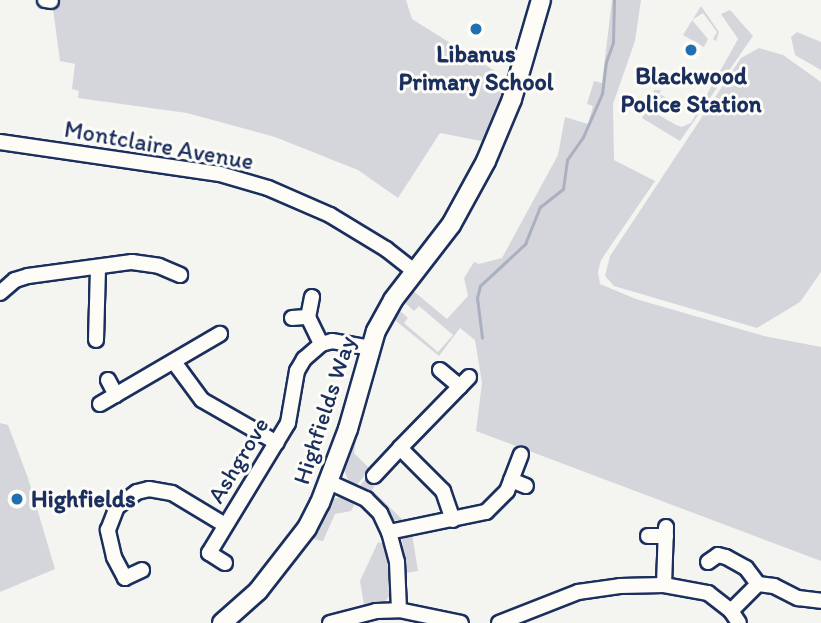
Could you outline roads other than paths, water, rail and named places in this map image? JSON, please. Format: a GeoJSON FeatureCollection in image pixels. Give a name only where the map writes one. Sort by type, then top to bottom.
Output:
{"type":"FeatureCollection","features":[{"type":"Feature","properties":{"kind":"main road","name":"Highfields Way"},"geometry":{"type":"LineString","coordinates":[[222,623],[258,590],[307,528],[329,482],[370,348],[384,315],[414,271],[451,225],[491,151],[512,99],[541,0]]}},
{"type":"Feature","properties":{"kind":"street"},"geometry":{"type":"LineString","coordinates":[[45,0],[51,1]]}},
{"type":"Feature","properties":{"kind":"street","name":"Montclaire Avenue"},"geometry":{"type":"LineString","coordinates":[[0,142],[220,174],[268,188],[340,221],[386,249],[414,271]]}},
{"type":"Feature","properties":{"kind":"street"},"geometry":{"type":"LineString","coordinates":[[0,293],[15,280],[28,276],[98,268],[147,264],[180,275]]}},
{"type":"Feature","properties":{"kind":"street"},"geometry":{"type":"LineString","coordinates":[[96,340],[98,268]]}},
{"type":"Feature","properties":{"kind":"street"},"geometry":{"type":"LineString","coordinates":[[312,297],[308,317],[321,344],[342,341],[370,348]]}},
{"type":"Feature","properties":{"kind":"street"},"geometry":{"type":"LineString","coordinates":[[292,318],[308,317]]}},
{"type":"Feature","properties":{"kind":"street"},"geometry":{"type":"LineString","coordinates":[[100,404],[174,362],[210,347],[220,334]]}},
{"type":"Feature","properties":{"kind":"street","name":"Ashgrove"},"geometry":{"type":"LineString","coordinates":[[225,563],[209,553],[277,443],[293,406],[300,365],[321,344]]}},
{"type":"Feature","properties":{"kind":"street"},"geometry":{"type":"LineString","coordinates":[[174,362],[202,400],[277,443]]}},
{"type":"Feature","properties":{"kind":"street"},"geometry":{"type":"LineString","coordinates":[[374,476],[464,382],[440,370]]}},
{"type":"Feature","properties":{"kind":"street"},"geometry":{"type":"LineString","coordinates":[[108,380],[117,395]]}},
{"type":"Feature","properties":{"kind":"street"},"geometry":{"type":"LineString","coordinates":[[400,448],[443,491],[453,520]]}},
{"type":"Feature","properties":{"kind":"street"},"geometry":{"type":"LineString","coordinates":[[389,533],[486,512],[507,491],[521,455]]}},
{"type":"Feature","properties":{"kind":"street"},"geometry":{"type":"LineString","coordinates":[[511,480],[526,486]]}},
{"type":"Feature","properties":{"kind":"street"},"geometry":{"type":"LineString","coordinates":[[329,482],[366,499],[380,513],[397,562],[399,610]]}},
{"type":"Feature","properties":{"kind":"street"},"geometry":{"type":"LineString","coordinates":[[142,570],[126,584],[114,557],[108,530],[117,507],[137,492],[149,489],[172,493],[225,525]]}},
{"type":"Feature","properties":{"kind":"street"},"geometry":{"type":"LineString","coordinates":[[648,536],[666,531],[664,585]]}},
{"type":"Feature","properties":{"kind":"street"},"geometry":{"type":"LineString","coordinates":[[713,553],[746,568],[758,584],[774,586],[798,598],[821,601]]}},
{"type":"Feature","properties":{"kind":"street"},"geometry":{"type":"LineString","coordinates":[[499,623],[578,592],[620,586],[664,585],[708,593],[735,617],[758,584]]}},
{"type":"Feature","properties":{"kind":"street"},"geometry":{"type":"LineString","coordinates":[[330,623],[376,611],[399,610],[453,623]]}},
{"type":"Feature","properties":{"kind":"waterway"},"geometry":{"type":"LineString","coordinates":[[482,338],[477,298],[480,286],[525,244],[540,207],[563,189],[567,160],[583,137],[602,94],[606,62],[613,43],[614,0]]}},
{"type":"Feature","properties":{"kind":"place","name":"Libanus Primary School"},"geometry":{"type":"Point","coordinates":[476,29]}},
{"type":"Feature","properties":{"kind":"place","name":"Blackwood Police Station"},"geometry":{"type":"Point","coordinates":[691,50]}},
{"type":"Feature","properties":{"kind":"place","name":"Highfields"},"geometry":{"type":"Point","coordinates":[17,499]}}]}
